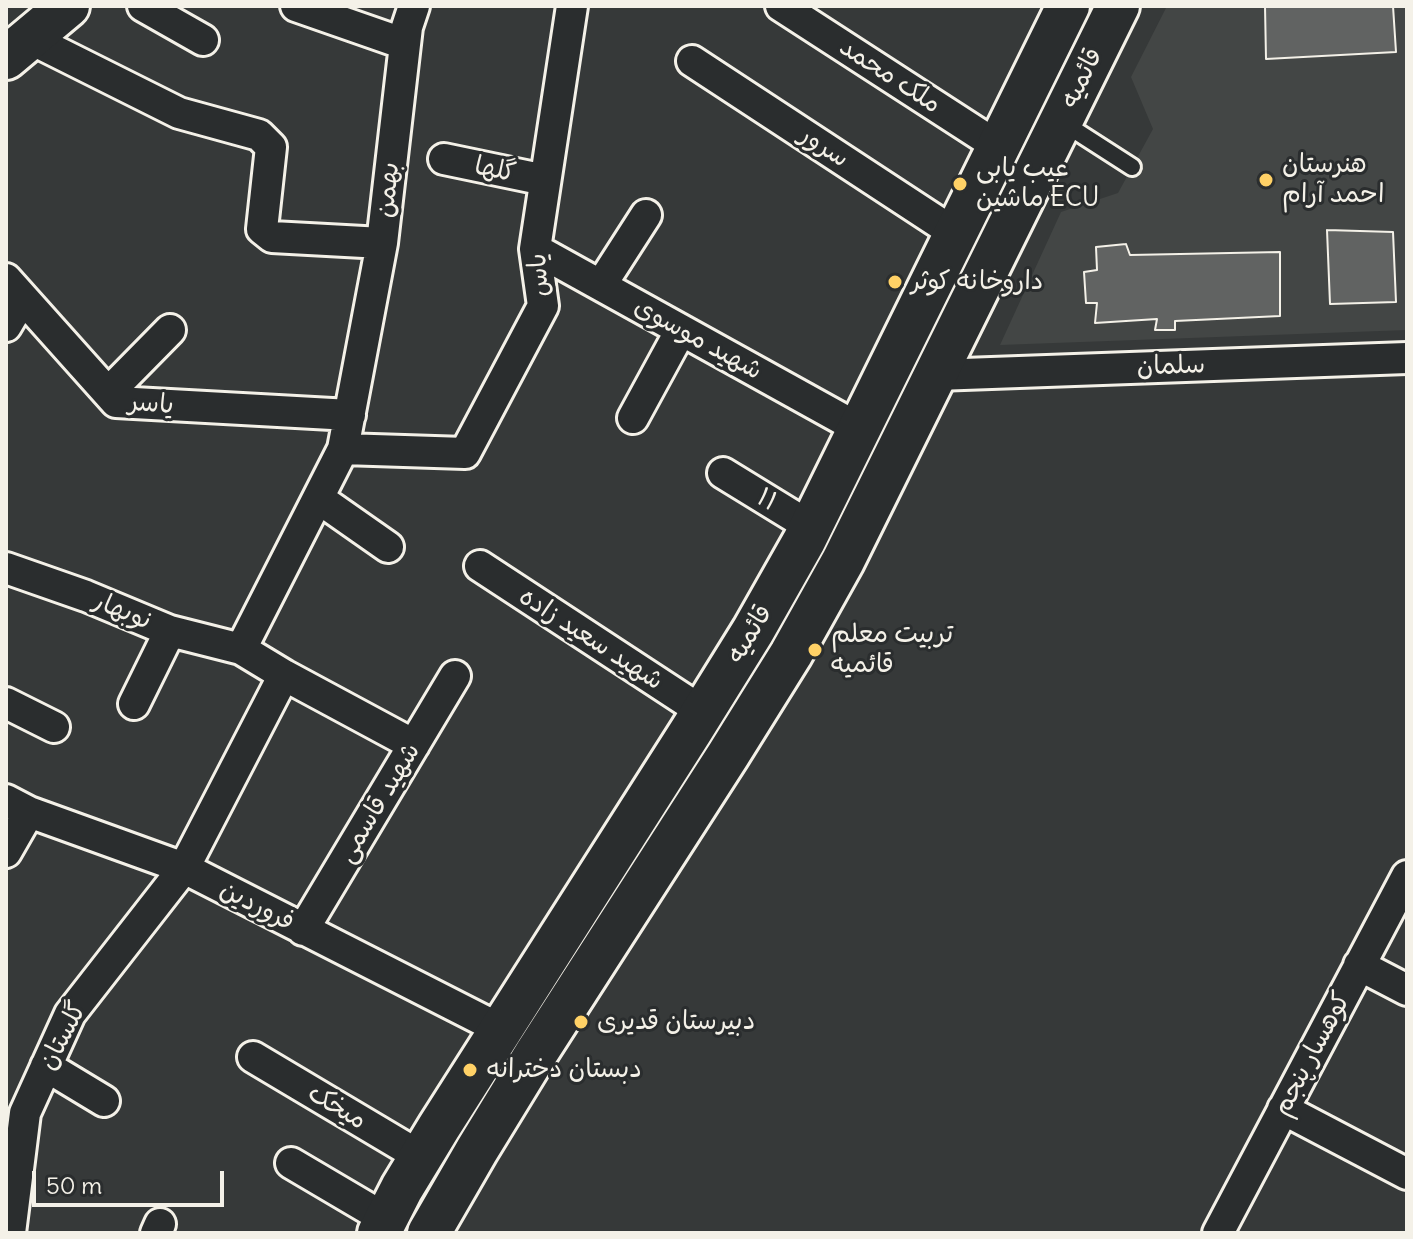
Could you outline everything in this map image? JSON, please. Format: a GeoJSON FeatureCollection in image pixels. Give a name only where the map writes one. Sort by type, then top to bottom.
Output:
{"type":"FeatureCollection","features":[{"type":"Feature","properties":{"kind":"main road"},"geometry":{"type":"LineString","coordinates":[[18,48],[68,6]]}},
{"type":"Feature","properties":{"kind":"main road","name":"قائمیه"},"geometry":{"type":"LineString","coordinates":[[429,1233],[537,1052],[791,654],[843,561],[1118,6]]}},
{"type":"Feature","properties":{"kind":"main road","name":"قائمیه"},"geometry":{"type":"LineString","coordinates":[[382,1226],[500,1029],[753,631],[811,527],[999,147],[1060,9]]}},
{"type":"Feature","properties":{"kind":"street"},"geometry":{"type":"LineString","coordinates":[[143,6],[203,40]]}},
{"type":"Feature","properties":{"kind":"street"},"geometry":{"type":"LineString","coordinates":[[296,6],[405,44]]}},
{"type":"Feature","properties":{"kind":"street","name":"بهمن"},"geometry":{"type":"LineString","coordinates":[[241,649],[343,449],[382,243],[407,27],[414,6]]}},
{"type":"Feature","properties":{"kind":"street","name":"یاس"},"geometry":{"type":"LineString","coordinates":[[343,449],[465,453],[543,306],[535,249],[572,6]]}},
{"type":"Feature","properties":{"kind":"street","name":"ملک محمد"},"geometry":{"type":"LineString","coordinates":[[781,6],[999,147]]}},
{"type":"Feature","properties":{"kind":"street"},"geometry":{"type":"LineString","coordinates":[[18,48],[179,113],[259,135],[271,147],[262,229],[272,237],[382,243]]}},
{"type":"Feature","properties":{"kind":"street","name":"سرور"},"geometry":{"type":"LineString","coordinates":[[692,61],[956,234]]}},
{"type":"Feature","properties":{"kind":"street","name":"گلها"},"geometry":{"type":"LineString","coordinates":[[444,159],[545,180]]}},
{"type":"Feature","properties":{"kind":"street"},"geometry":{"type":"LineString","coordinates":[[601,285],[646,215]]}},
{"type":"Feature","properties":{"kind":"street","name":"شهید موسوی"},"geometry":{"type":"LineString","coordinates":[[535,249],[860,429]]}},
{"type":"Feature","properties":{"kind":"street"},"geometry":{"type":"LineString","coordinates":[[6,326],[14,289]]}},
{"type":"Feature","properties":{"kind":"street","name":"یاسر"},"geometry":{"type":"LineString","coordinates":[[14,289],[116,402],[350,415]]}},
{"type":"Feature","properties":{"kind":"street"},"geometry":{"type":"LineString","coordinates":[[108,393],[170,330]]}},
{"type":"Feature","properties":{"kind":"street"},"geometry":{"type":"LineString","coordinates":[[633,418],[681,330]]}},
{"type":"Feature","properties":{"kind":"street","name":"سلمان"},"geometry":{"type":"LineString","coordinates":[[936,375],[1407,358]]}},
{"type":"Feature","properties":{"kind":"street","name":"۱۱"},"geometry":{"type":"LineString","coordinates":[[723,473],[811,527]]}},
{"type":"Feature","properties":{"kind":"street"},"geometry":{"type":"LineString","coordinates":[[318,498],[388,547]]}},
{"type":"Feature","properties":{"kind":"street","name":"شهید سعید زاده"},"geometry":{"type":"LineString","coordinates":[[480,566],[703,712]]}},
{"type":"Feature","properties":{"kind":"street","name":"نوبهار"},"geometry":{"type":"LineString","coordinates":[[6,568],[86,596],[170,631],[241,649],[414,745]]}},
{"type":"Feature","properties":{"kind":"street"},"geometry":{"type":"LineString","coordinates":[[134,704],[170,631]]}},
{"type":"Feature","properties":{"kind":"street","name":"گلستان"},"geometry":{"type":"LineString","coordinates":[[10,1233],[25,1113],[70,1014],[184,868],[284,675]]}},
{"type":"Feature","properties":{"kind":"street","name":"شهید قاسمی"},"geometry":{"type":"LineString","coordinates":[[303,930],[455,676]]}},
{"type":"Feature","properties":{"kind":"street"},"geometry":{"type":"LineString","coordinates":[[8,691],[54,727]]}},
{"type":"Feature","properties":{"kind":"street"},"geometry":{"type":"LineString","coordinates":[[6,852],[18,806]]}},
{"type":"Feature","properties":{"kind":"street","name":"فروردین"},"geometry":{"type":"LineString","coordinates":[[18,806],[184,868],[500,1029]]}},
{"type":"Feature","properties":{"kind":"street","name":"کوهسار پنجم"},"geometry":{"type":"LineString","coordinates":[[1218,1233],[1407,876]]}},
{"type":"Feature","properties":{"kind":"street"},"geometry":{"type":"LineString","coordinates":[[1359,965],[1407,990]]}},
{"type":"Feature","properties":{"kind":"street","name":"میخک"},"geometry":{"type":"LineString","coordinates":[[253,1057],[421,1157]]}},
{"type":"Feature","properties":{"kind":"street"},"geometry":{"type":"LineString","coordinates":[[46,1066],[104,1101]]}},
{"type":"Feature","properties":{"kind":"street"},"geometry":{"type":"LineString","coordinates":[[1283,1109],[1407,1174]]}},
{"type":"Feature","properties":{"kind":"street"},"geometry":{"type":"LineString","coordinates":[[291,1163],[382,1226]]}},
{"type":"Feature","properties":{"kind":"lane"},"geometry":{"type":"LineString","coordinates":[[1061,122],[1132,167]]}},
{"type":"Feature","properties":{"kind":"shaded area","name":"هنرستان احمد آرام"},"geometry":{"type":"Polygon","coordinates":[[[1167,6],[1405,6],[1407,330],[1000,345],[1061,212],[1118,193],[1153,129],[1131,77],[1167,6]]]}},
{"type":"Feature","properties":{"kind":"building"},"geometry":{"type":"Polygon","coordinates":[[[1265,6],[1393,6],[1396,52],[1266,59],[1265,6]]]}},
{"type":"Feature","properties":{"kind":"building"},"geometry":{"type":"Polygon","coordinates":[[[1327,230],[1393,232],[1396,302],[1330,304],[1327,230]]]}},
{"type":"Feature","properties":{"kind":"building"},"geometry":{"type":"Polygon","coordinates":[[[1126,244],[1130,255],[1280,252],[1280,316],[1175,321],[1175,330],[1155,330],[1157,319],[1095,323],[1097,303],[1086,303],[1084,272],[1097,270],[1096,247],[1126,244]]]}},
{"type":"Feature","properties":{"kind":"place","name":"هنرستان احمد آرام"},"geometry":{"type":"Point","coordinates":[1266,180]}},
{"type":"Feature","properties":{"kind":"place","name":"عیب یابی ماشین ECU"},"geometry":{"type":"Point","coordinates":[960,184]}},
{"type":"Feature","properties":{"kind":"place","name":"داروخانه کوثر"},"geometry":{"type":"Point","coordinates":[895,282]}},
{"type":"Feature","properties":{"kind":"place","name":"تربیت معلم قائمیه"},"geometry":{"type":"Point","coordinates":[815,650]}},
{"type":"Feature","properties":{"kind":"place","name":"دبیرستان قدیری"},"geometry":{"type":"Point","coordinates":[581,1022]}},
{"type":"Feature","properties":{"kind":"place","name":"دبستان دخترانه"},"geometry":{"type":"Point","coordinates":[470,1070]}}]}
